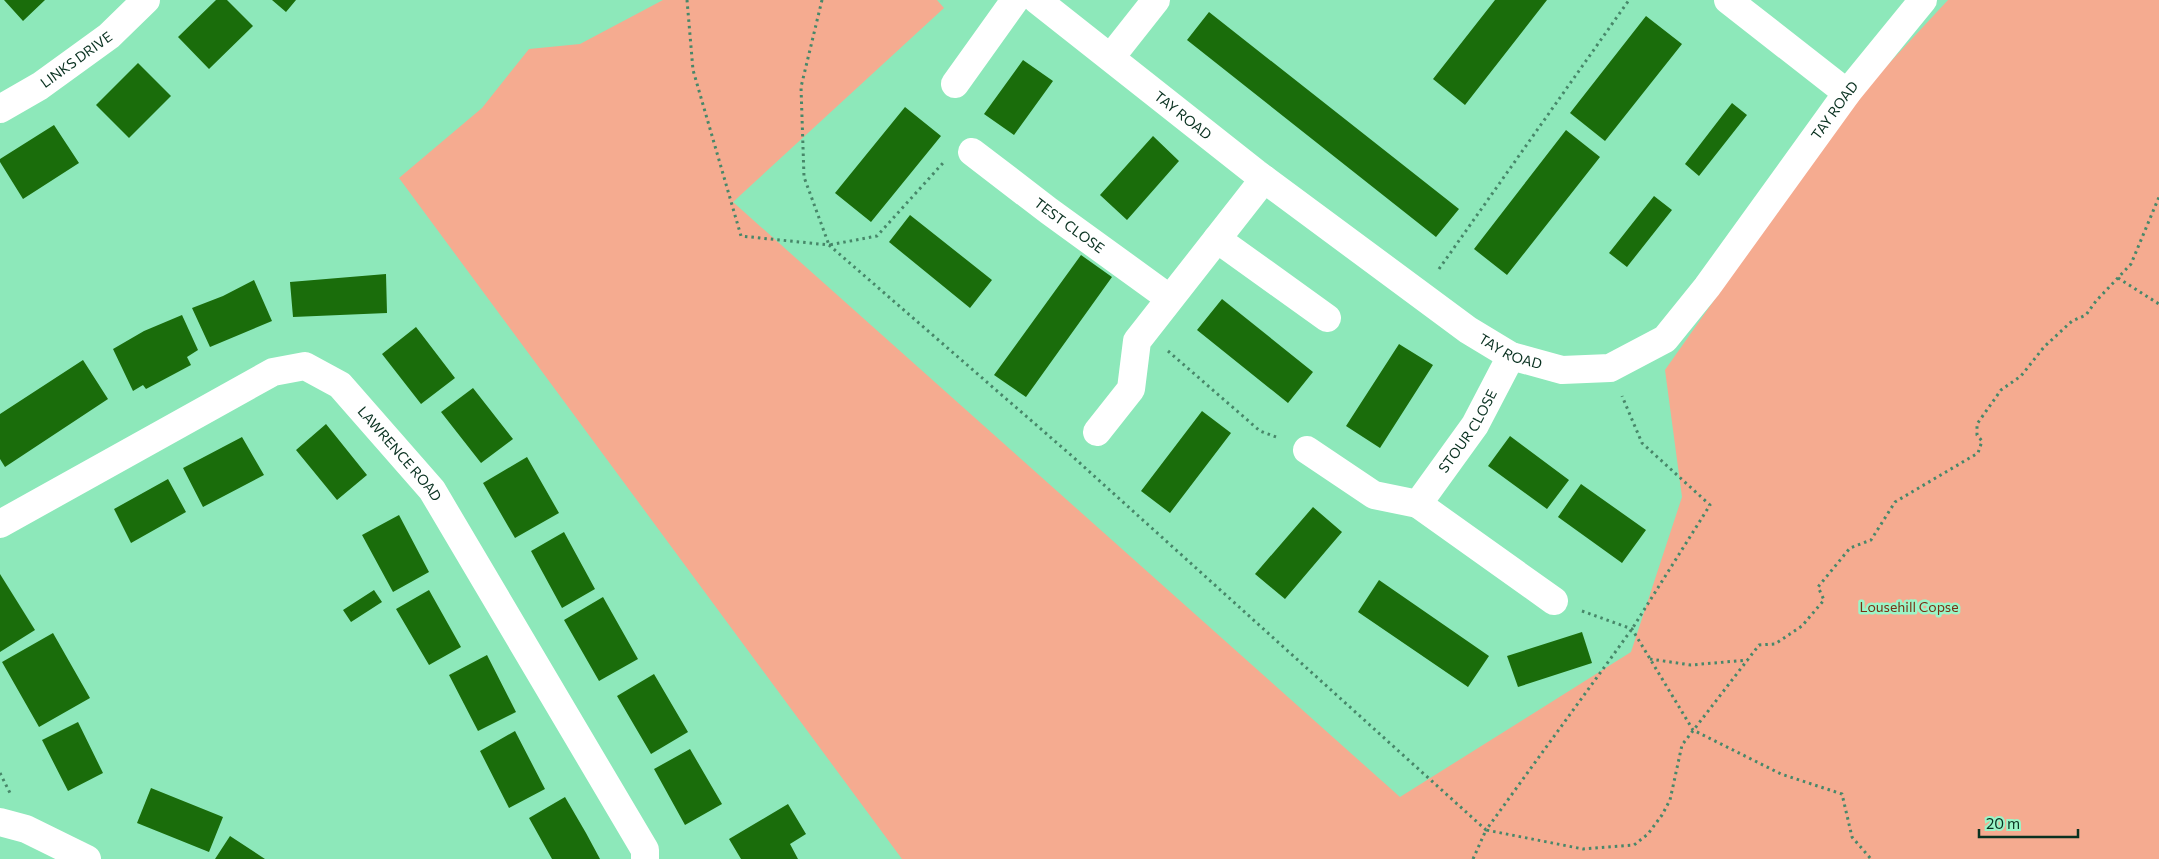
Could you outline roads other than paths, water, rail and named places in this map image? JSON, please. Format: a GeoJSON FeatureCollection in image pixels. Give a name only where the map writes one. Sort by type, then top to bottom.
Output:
{"type":"FeatureCollection","features":[{"type":"Feature","properties":{"kind":"street","name":"LINKS DRIVE"},"geometry":{"type":"LineString","coordinates":[[0,109],[40,86],[109,36],[146,0]]}},
{"type":"Feature","properties":{"kind":"street"},"geometry":{"type":"LineString","coordinates":[[955,84],[1015,0]]}},
{"type":"Feature","properties":{"kind":"street","name":"TAY ROAD"},"geometry":{"type":"LineString","coordinates":[[1037,0],[1264,179],[1468,330],[1511,356],[1562,370],[1610,368],[1665,339],[1707,287],[1847,93],[1924,0]]}},
{"type":"Feature","properties":{"kind":"street"},"geometry":{"type":"LineString","coordinates":[[1111,57],[1156,0]]}},
{"type":"Feature","properties":{"kind":"street"},"geometry":{"type":"LineString","coordinates":[[1728,0],[1847,93]]}},
{"type":"Feature","properties":{"kind":"street","name":"TEST CLOSE"},"geometry":{"type":"LineString","coordinates":[[972,152],[1049,211],[1169,298]]}},
{"type":"Feature","properties":{"kind":"street"},"geometry":{"type":"LineString","coordinates":[[1097,432],[1131,389],[1137,341],[1264,179]]}},
{"type":"Feature","properties":{"kind":"street"},"geometry":{"type":"LineString","coordinates":[[1217,239],[1327,318]]}},
{"type":"Feature","properties":{"kind":"street","name":"STOUR CLOSE"},"geometry":{"type":"LineString","coordinates":[[1418,504],[1475,425],[1511,356]]}},
{"type":"Feature","properties":{"kind":"street","name":"LAWRENCE ROAD"},"geometry":{"type":"LineString","coordinates":[[0,524],[273,372],[305,366],[340,384],[432,490],[644,850],[645,859]]}},
{"type":"Feature","properties":{"kind":"street"},"geometry":{"type":"LineString","coordinates":[[1307,450],[1374,495],[1418,504],[1554,601]]}},
{"type":"Feature","properties":{"kind":"street"},"geometry":{"type":"LineString","coordinates":[[0,822],[26,828],[87,859]]}},
{"type":"Feature","properties":{"kind":"park label","name":"Lousehill Copse"},"geometry":{"type":"Point","coordinates":[1909,607]}}]}
